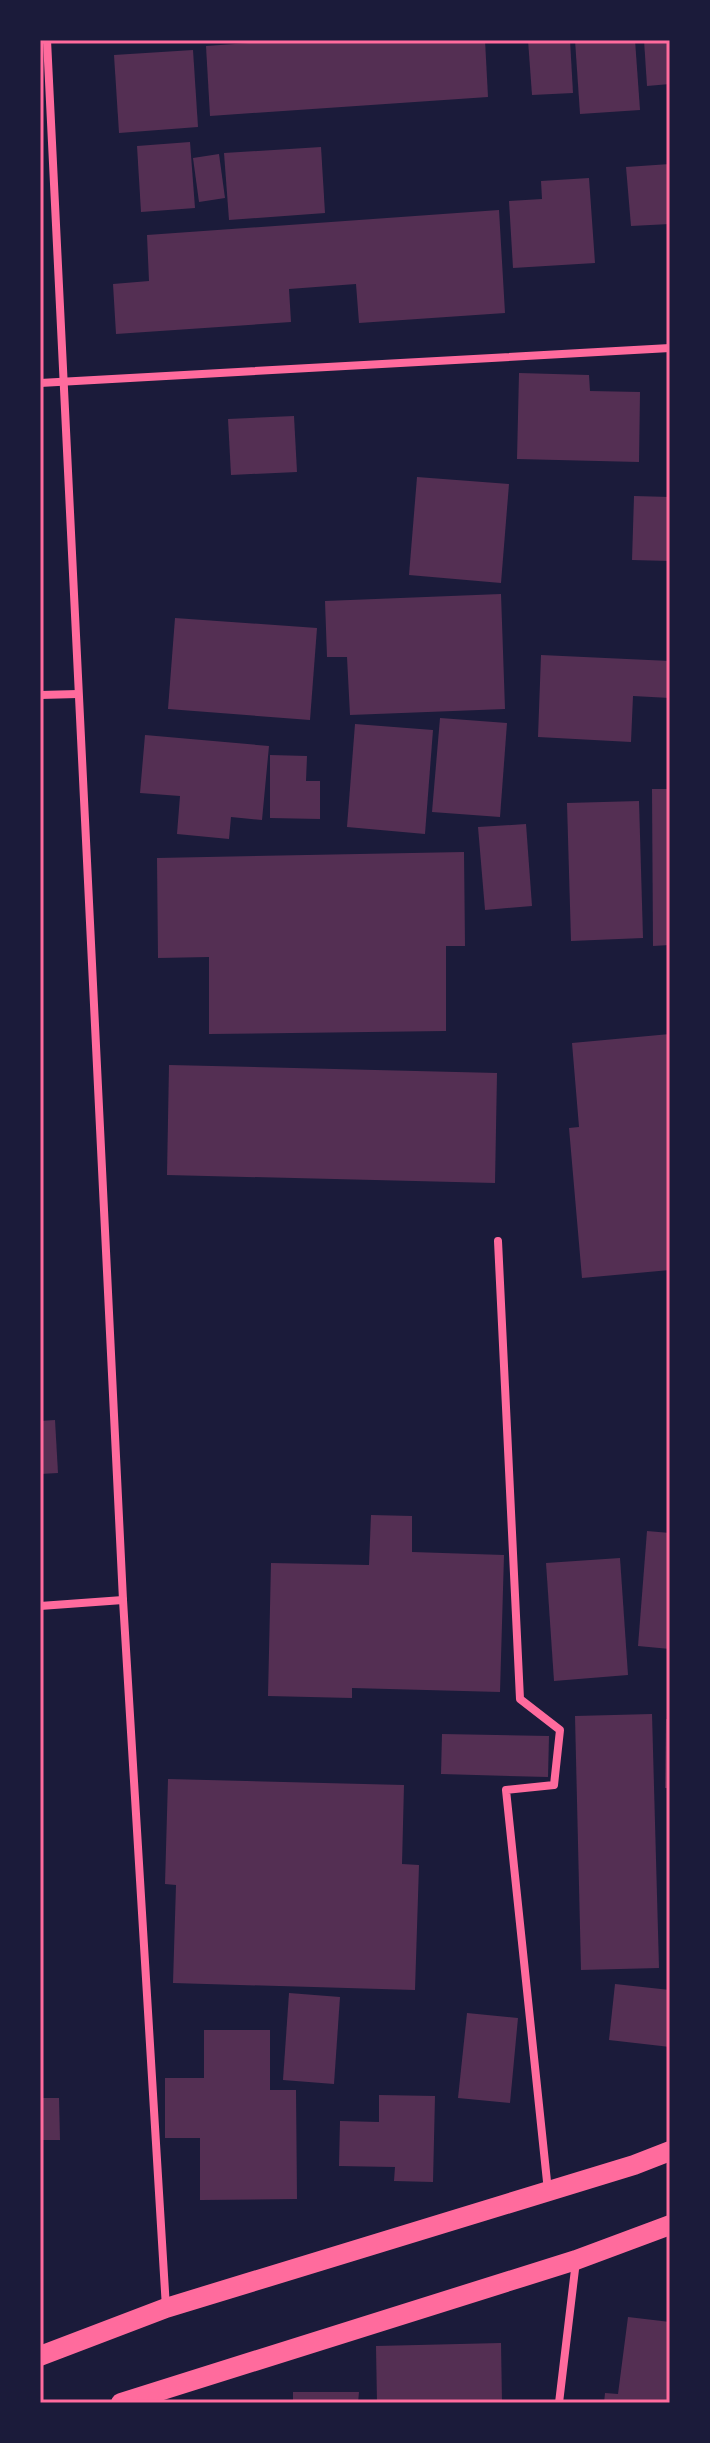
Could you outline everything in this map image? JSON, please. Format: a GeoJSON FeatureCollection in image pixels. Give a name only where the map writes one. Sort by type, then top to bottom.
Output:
{"type":"FeatureCollection","features":[{"type":"Feature","properties":{"kind":"main road"},"geometry":{"type":"LineString","coordinates":[[40,2356],[166,2308],[670,2151]]}},
{"type":"Feature","properties":{"kind":"main road"},"geometry":{"type":"LineString","coordinates":[[121,2403],[576,2260],[670,2225]]}},
{"type":"Feature","properties":{"kind":"street"},"geometry":{"type":"LineString","coordinates":[[47,40],[123,1600],[166,2308]]}},
{"type":"Feature","properties":{"kind":"street"},"geometry":{"type":"LineString","coordinates":[[40,383],[670,348]]}},
{"type":"Feature","properties":{"kind":"street"},"geometry":{"type":"LineString","coordinates":[[40,695],[78,694]]}},
{"type":"Feature","properties":{"kind":"street"},"geometry":{"type":"LineString","coordinates":[[498,1241],[520,1699],[560,1730],[554,1785],[506,1790],[548,2191]]}},
{"type":"Feature","properties":{"kind":"street"},"geometry":{"type":"LineString","coordinates":[[40,1606],[123,1600]]}},
{"type":"Feature","properties":{"kind":"street"},"geometry":{"type":"LineString","coordinates":[[559,2403],[576,2260]]}},
{"type":"Feature","properties":{"kind":"building"},"geometry":{"type":"Polygon","coordinates":[[[289,40],[485,40],[488,97],[210,116],[206,46],[289,40]]]}},
{"type":"Feature","properties":{"kind":"building"},"geometry":{"type":"Polygon","coordinates":[[[528,40],[570,40],[573,93],[532,95],[528,40]]]}},
{"type":"Feature","properties":{"kind":"building"},"geometry":{"type":"Polygon","coordinates":[[[575,40],[635,40],[640,110],[580,114],[575,40]]]}},
{"type":"Feature","properties":{"kind":"building"},"geometry":{"type":"Polygon","coordinates":[[[644,40],[670,40],[670,84],[647,86],[644,40]]]}},
{"type":"Feature","properties":{"kind":"building"},"geometry":{"type":"Polygon","coordinates":[[[193,50],[198,127],[119,133],[114,55],[193,50]]]}},
{"type":"Feature","properties":{"kind":"building"},"geometry":{"type":"Polygon","coordinates":[[[190,142],[195,208],[141,212],[137,146],[190,142]]]}},
{"type":"Feature","properties":{"kind":"building"},"geometry":{"type":"Polygon","coordinates":[[[321,147],[325,213],[229,220],[224,153],[321,147]]]}},
{"type":"Feature","properties":{"kind":"building"},"geometry":{"type":"Polygon","coordinates":[[[219,154],[225,198],[199,202],[193,158],[219,154]]]}},
{"type":"Feature","properties":{"kind":"building"},"geometry":{"type":"Polygon","coordinates":[[[670,164],[670,224],[631,226],[626,167],[670,164]]]}},
{"type":"Feature","properties":{"kind":"building"},"geometry":{"type":"Polygon","coordinates":[[[589,178],[595,263],[513,268],[509,201],[542,199],[541,181],[589,178]]]}},
{"type":"Feature","properties":{"kind":"building"},"geometry":{"type":"Polygon","coordinates":[[[499,210],[505,313],[359,323],[356,284],[289,289],[291,322],[116,334],[113,284],[149,281],[147,235],[499,210]]]}},
{"type":"Feature","properties":{"kind":"building"},"geometry":{"type":"Polygon","coordinates":[[[519,373],[589,375],[590,391],[640,392],[639,462],[517,459],[519,373]]]}},
{"type":"Feature","properties":{"kind":"building"},"geometry":{"type":"Polygon","coordinates":[[[294,416],[297,472],[231,475],[228,419],[294,416]]]}},
{"type":"Feature","properties":{"kind":"building"},"geometry":{"type":"Polygon","coordinates":[[[417,477],[509,484],[501,583],[409,575],[417,477]]]}},
{"type":"Feature","properties":{"kind":"building"},"geometry":{"type":"Polygon","coordinates":[[[634,496],[670,497],[670,561],[632,560],[634,496]]]}},
{"type":"Feature","properties":{"kind":"building"},"geometry":{"type":"Polygon","coordinates":[[[501,594],[505,709],[350,715],[347,657],[327,657],[325,601],[501,594]]]}},
{"type":"Feature","properties":{"kind":"building"},"geometry":{"type":"Polygon","coordinates":[[[175,618],[317,628],[310,720],[168,709],[175,618]]]}},
{"type":"Feature","properties":{"kind":"building"},"geometry":{"type":"Polygon","coordinates":[[[541,655],[670,661],[670,698],[633,696],[631,742],[538,737],[541,655]]]}},
{"type":"Feature","properties":{"kind":"building"},"geometry":{"type":"Polygon","coordinates":[[[440,718],[507,723],[500,817],[432,812],[440,718]]]}},
{"type":"Feature","properties":{"kind":"building"},"geometry":{"type":"Polygon","coordinates":[[[355,724],[433,730],[425,834],[347,827],[355,724]]]}},
{"type":"Feature","properties":{"kind":"building"},"geometry":{"type":"Polygon","coordinates":[[[145,735],[269,746],[262,820],[231,817],[229,839],[177,834],[180,796],[140,793],[145,735]]]}},
{"type":"Feature","properties":{"kind":"building"},"geometry":{"type":"Polygon","coordinates":[[[270,755],[307,756],[306,781],[320,781],[320,819],[270,818],[270,755]]]}},
{"type":"Feature","properties":{"kind":"building"},"geometry":{"type":"Polygon","coordinates":[[[652,789],[670,789],[670,945],[653,946],[652,789]]]}},
{"type":"Feature","properties":{"kind":"building"},"geometry":{"type":"Polygon","coordinates":[[[639,801],[643,938],[571,941],[567,803],[639,801]]]}},
{"type":"Feature","properties":{"kind":"building"},"geometry":{"type":"Polygon","coordinates":[[[526,824],[532,906],[485,910],[478,827],[526,824]]]}},
{"type":"Feature","properties":{"kind":"building"},"geometry":{"type":"Polygon","coordinates":[[[464,852],[465,946],[446,946],[446,1031],[209,1034],[209,957],[158,958],[157,858],[464,852]]]}},
{"type":"Feature","properties":{"kind":"building"},"geometry":{"type":"Polygon","coordinates":[[[670,1034],[670,1270],[582,1278],[569,1128],[579,1127],[572,1043],[670,1034]]]}},
{"type":"Feature","properties":{"kind":"building"},"geometry":{"type":"Polygon","coordinates":[[[169,1065],[497,1073],[495,1183],[167,1175],[169,1065]]]}},
{"type":"Feature","properties":{"kind":"building"},"geometry":{"type":"Polygon","coordinates":[[[55,1420],[58,1473],[40,1474],[40,1421],[55,1420]]]}},
{"type":"Feature","properties":{"kind":"building"},"geometry":{"type":"Polygon","coordinates":[[[371,1515],[412,1516],[412,1552],[504,1555],[500,1692],[352,1688],[352,1698],[268,1696],[271,1563],[369,1565],[371,1515]]]}},
{"type":"Feature","properties":{"kind":"building"},"geometry":{"type":"Polygon","coordinates":[[[647,1531],[670,1533],[670,1649],[638,1646],[647,1531]]]}},
{"type":"Feature","properties":{"kind":"building"},"geometry":{"type":"Polygon","coordinates":[[[620,1558],[628,1675],[554,1681],[546,1563],[620,1558]]]}},
{"type":"Feature","properties":{"kind":"building"},"geometry":{"type":"Polygon","coordinates":[[[652,1714],[659,1968],[581,1970],[575,1716],[652,1714]]]}},
{"type":"Feature","properties":{"kind":"building"},"geometry":{"type":"Polygon","coordinates":[[[666,1719],[670,1719],[670,1788],[665,1788],[666,1719]]]}},
{"type":"Feature","properties":{"kind":"building"},"geometry":{"type":"Polygon","coordinates":[[[442,1734],[549,1736],[548,1777],[441,1774],[442,1734]]]}},
{"type":"Feature","properties":{"kind":"building"},"geometry":{"type":"Polygon","coordinates":[[[168,1779],[404,1785],[402,1864],[419,1865],[415,1990],[173,1983],[176,1885],[165,1884],[168,1779]]]}},
{"type":"Feature","properties":{"kind":"building"},"geometry":{"type":"Polygon","coordinates":[[[615,1984],[670,1990],[670,2047],[609,2040],[615,1984]]]}},
{"type":"Feature","properties":{"kind":"building"},"geometry":{"type":"Polygon","coordinates":[[[289,1993],[340,1997],[334,2084],[283,2080],[289,1993]]]}},
{"type":"Feature","properties":{"kind":"building"},"geometry":{"type":"Polygon","coordinates":[[[467,2013],[518,2018],[510,2103],[458,2098],[467,2013]]]}},
{"type":"Feature","properties":{"kind":"building"},"geometry":{"type":"Polygon","coordinates":[[[204,2030],[270,2030],[270,2090],[296,2090],[297,2199],[200,2200],[200,2138],[165,2138],[165,2078],[204,2078],[204,2030]]]}},
{"type":"Feature","properties":{"kind":"building"},"geometry":{"type":"Polygon","coordinates":[[[379,2095],[435,2096],[433,2182],[394,2181],[395,2167],[339,2166],[340,2121],[379,2122],[379,2095]]]}},
{"type":"Feature","properties":{"kind":"building"},"geometry":{"type":"Polygon","coordinates":[[[40,2098],[59,2098],[60,2140],[40,2140],[40,2098]]]}},
{"type":"Feature","properties":{"kind":"building"},"geometry":{"type":"Polygon","coordinates":[[[628,2317],[670,2322],[670,2403],[604,2403],[605,2393],[618,2394],[628,2317]]]}},
{"type":"Feature","properties":{"kind":"building"},"geometry":{"type":"Polygon","coordinates":[[[501,2343],[502,2403],[377,2403],[376,2346],[501,2343]]]}},
{"type":"Feature","properties":{"kind":"building"},"geometry":{"type":"Polygon","coordinates":[[[293,2392],[359,2392],[358,2403],[293,2403],[293,2392]]]}}]}
